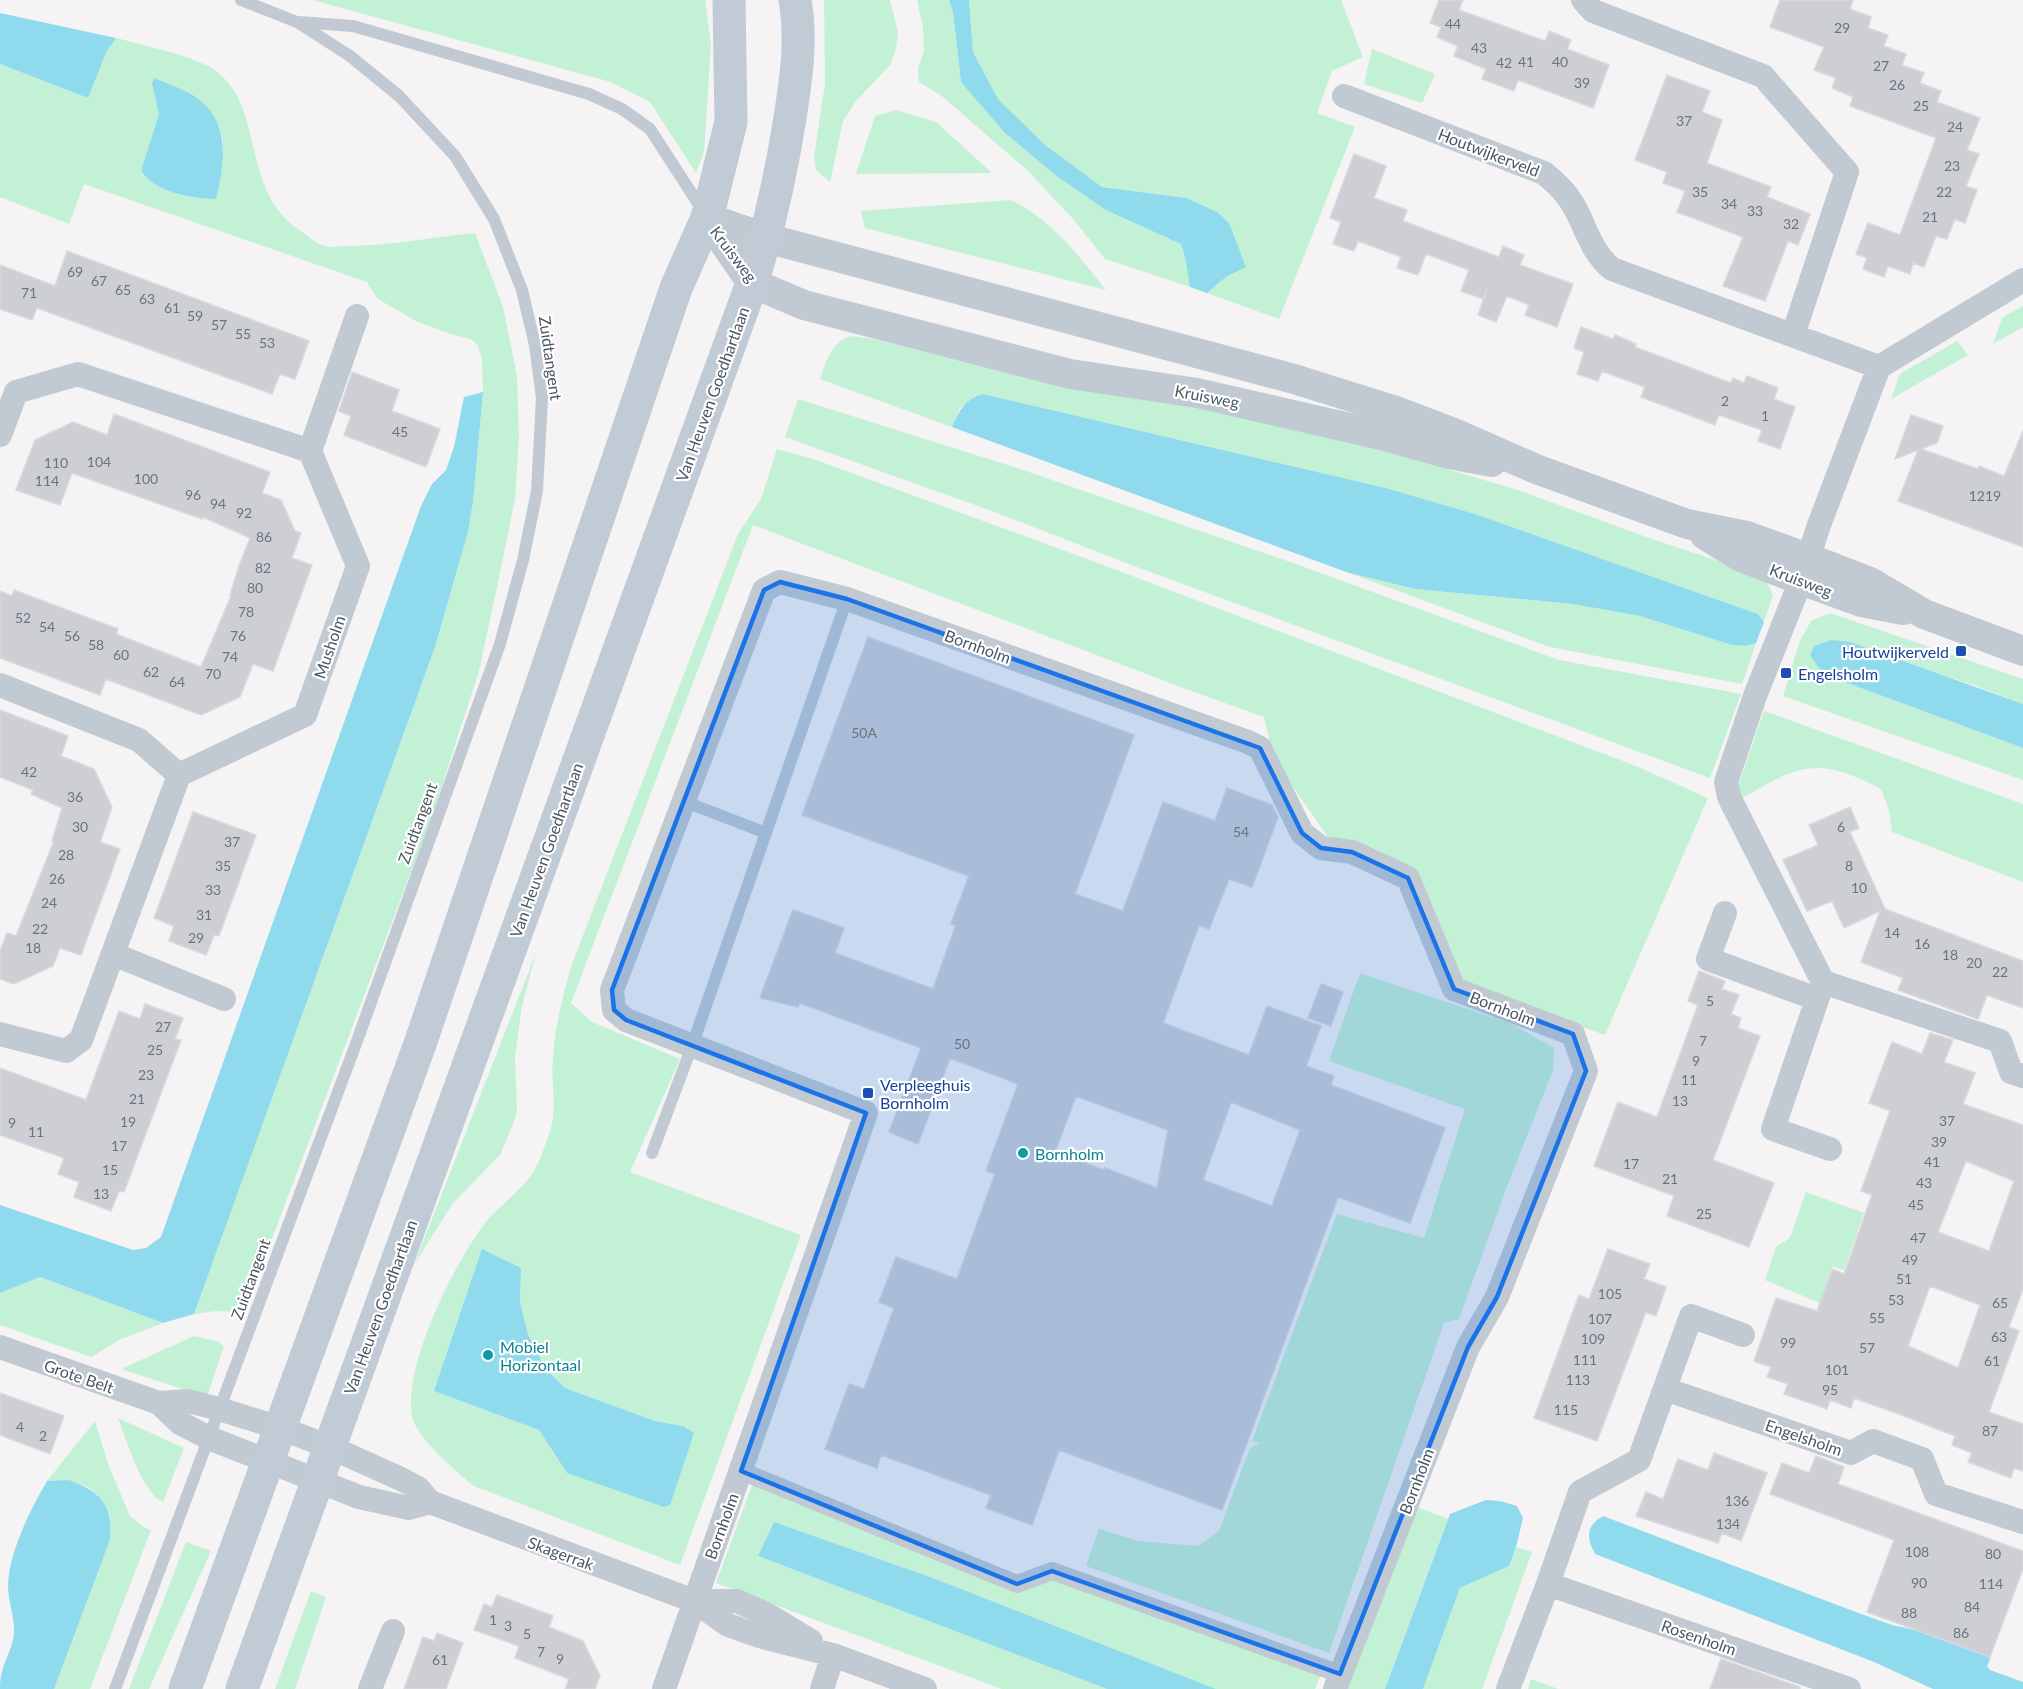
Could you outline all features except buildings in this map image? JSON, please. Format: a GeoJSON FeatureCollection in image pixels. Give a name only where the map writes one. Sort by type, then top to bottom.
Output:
{"type":"FeatureCollection","features":[{"type":"Feature","properties":{"kind":"main road"},"geometry":{"type":"LineString","coordinates":[[185,1689],[420,1044],[676,288],[707,218],[730,122],[729,0]]}},
{"type":"Feature","properties":{"kind":"main road","name":"Van Heuven Goedhartlaan"},"geometry":{"type":"LineString","coordinates":[[242,1689],[752,283],[766,238],[782,167],[798,65],[795,0]]}},
{"type":"Feature","properties":{"kind":"street"},"geometry":{"type":"LineString","coordinates":[[1583,0],[1593,11],[1763,76],[1847,172],[1793,335]]}},
{"type":"Feature","properties":{"kind":"street","name":"Houtwijkerveld"},"geometry":{"type":"LineString","coordinates":[[1344,96],[1544,173],[1563,189],[1576,209],[1601,261],[1612,269],[1879,368]]}},
{"type":"Feature","properties":{"kind":"street","name":"Kruisweg"},"geometry":{"type":"LineString","coordinates":[[707,218],[766,238],[1294,379],[1426,421],[1536,469],[1687,524],[1741,556],[1804,569],[1861,602],[1924,614],[2023,651]]}},
{"type":"Feature","properties":{"kind":"street","name":"Kruisweg"},"geometry":{"type":"LineString","coordinates":[[707,218],[752,283],[804,304],[1070,374],[1197,393],[1389,437],[1449,454],[1536,469]]}},
{"type":"Feature","properties":{"kind":"street"},"geometry":{"type":"LineString","coordinates":[[1830,1149],[1773,1129],[1820,991],[1729,797],[1726,782],[1755,696],[1879,368],[2023,280]]}},
{"type":"Feature","properties":{"kind":"street"},"geometry":{"type":"LineString","coordinates":[[0,435],[8,390],[78,374],[310,451],[357,316]]}},
{"type":"Feature","properties":{"kind":"street","name":"Musholm"},"geometry":{"type":"LineString","coordinates":[[179,775],[305,715],[357,566],[310,451]]}},
{"type":"Feature","properties":{"kind":"street","name":"Bornholm"},"geometry":{"type":"LineString","coordinates":[[664,1689],[866,1113],[626,1020],[614,1010],[612,990],[764,590],[780,582],[847,599],[1260,748],[1302,833],[1321,848],[1352,852],[1408,878],[1454,989],[1573,1034],[1586,1071],[1497,1297],[1468,1347],[1338,1682]]}},
{"type":"Feature","properties":{"kind":"street"},"geometry":{"type":"LineString","coordinates":[[0,685],[139,740],[179,775],[81,1040],[66,1052],[0,1034]]}},
{"type":"Feature","properties":{"kind":"street"},"geometry":{"type":"LineString","coordinates":[[1725,913],[1708,959],[2000,1041],[2011,1072],[2023,1076]]}},
{"type":"Feature","properties":{"kind":"street"},"geometry":{"type":"LineString","coordinates":[[113,954],[224,999]]}},
{"type":"Feature","properties":{"kind":"street"},"geometry":{"type":"LineString","coordinates":[[1508,1689],[1580,1492],[1639,1460],[1691,1317],[1743,1335]]}},
{"type":"Feature","properties":{"kind":"street","name":"Grote Belt"},"geometry":{"type":"LineString","coordinates":[[0,1347],[159,1403],[188,1401],[280,1428],[330,1447]]}},
{"type":"Feature","properties":{"kind":"street","name":"Engelsholm"},"geometry":{"type":"LineString","coordinates":[[1665,1389],[1851,1453],[1874,1441],[1897,1449],[1922,1459],[1936,1494],[2023,1522]]}},
{"type":"Feature","properties":{"kind":"street","name":"Grote Belt"},"geometry":{"type":"LineString","coordinates":[[159,1403],[180,1423],[209,1438],[317,1479]]}},
{"type":"Feature","properties":{"kind":"street","name":"Skagerrak"},"geometry":{"type":"LineString","coordinates":[[330,1447],[411,1484],[418,1488],[430,1502],[694,1601],[728,1625],[759,1636],[833,1655],[925,1689]]}},
{"type":"Feature","properties":{"kind":"street"},"geometry":{"type":"LineString","coordinates":[[741,1471],[1017,1584],[1052,1571],[1338,1682]]}},
{"type":"Feature","properties":{"kind":"street","name":"Skagerrak"},"geometry":{"type":"LineString","coordinates":[[317,1479],[359,1497],[409,1508],[430,1502]]}},
{"type":"Feature","properties":{"kind":"street","name":"Rosenholm"},"geometry":{"type":"LineString","coordinates":[[1548,1584],[1849,1689]]}},
{"type":"Feature","properties":{"kind":"street"},"geometry":{"type":"LineString","coordinates":[[370,1689],[393,1631]]}},
{"type":"Feature","properties":{"kind":"street"},"geometry":{"type":"LineString","coordinates":[[822,1689],[833,1655]]}},
{"type":"Feature","properties":{"kind":"lane","name":"Zuidtangent"},"geometry":{"type":"LineString","coordinates":[[115,1689],[357,1041],[500,644],[523,561],[537,491],[542,398],[536,345],[522,290],[494,219],[455,156],[399,96],[350,56],[297,22],[241,0]]}},
{"type":"Feature","properties":{"kind":"lane","name":"Zuidtangent"},"geometry":{"type":"LineString","coordinates":[[297,22],[353,26],[589,94],[622,109],[650,129],[707,218]]}},
{"type":"Feature","properties":{"kind":"lane"},"geometry":{"type":"LineString","coordinates":[[652,1153],[692,1046],[847,599]]}},
{"type":"Feature","properties":{"kind":"lane"},"geometry":{"type":"LineString","coordinates":[[683,801],[766,833]]}},
{"type":"Feature","properties":{"kind":"highlighted area"},"geometry":{"type":"Polygon","coordinates":[[[780,582],[847,599],[1260,748],[1302,833],[1321,848],[1352,852],[1408,878],[1454,989],[1573,1034],[1586,1071],[1497,1297],[1468,1347],[1340,1674],[1052,1571],[1017,1584],[741,1471],[866,1113],[626,1020],[614,1010],[612,990],[764,590],[780,582]]]}},
{"type":"Feature","properties":{"kind":"green space"},"geometry":{"type":"Polygon","coordinates":[[[313,0],[705,0],[711,45],[704,151],[696,173],[650,102],[611,82],[313,0]]]}},
{"type":"Feature","properties":{"kind":"green space"},"geometry":{"type":"Polygon","coordinates":[[[824,0],[890,0],[898,33],[896,49],[890,65],[856,101],[843,121],[830,182],[816,170],[814,157],[825,83],[824,0]]]}},
{"type":"Feature","properties":{"kind":"green space"},"geometry":{"type":"Polygon","coordinates":[[[917,0],[949,0],[953,12],[961,82],[1160,234],[1181,244],[1190,287],[1105,259],[1074,220],[1027,170],[943,97],[919,82],[918,68],[924,51],[923,28],[917,0]]]}},
{"type":"Feature","properties":{"kind":"green space"},"geometry":{"type":"Polygon","coordinates":[[[969,0],[1341,0],[1363,57],[1332,71],[1317,113],[1355,127],[1279,319],[1207,293],[1227,276],[1186,198],[1102,187],[1044,144],[998,99],[973,52],[969,0]]]}},
{"type":"Feature","properties":{"kind":"green space"},"geometry":{"type":"Polygon","coordinates":[[[116,38],[186,57],[220,74],[234,91],[244,111],[261,176],[270,196],[283,215],[319,244],[328,247],[380,245],[475,233],[503,307],[517,376],[519,438],[515,499],[479,671],[431,819],[273,1236],[241,1312],[217,1311],[194,1314],[435,647],[468,532],[473,502],[483,392],[482,359],[478,346],[471,339],[416,321],[377,298],[367,282],[84,184],[69,224],[0,197],[0,64],[88,98],[106,53],[116,38]],[[159,114],[141,172],[144,176],[222,173],[223,140],[219,126],[159,114]]]}},
{"type":"Feature","properties":{"kind":"green space"},"geometry":{"type":"Polygon","coordinates":[[[1372,49],[1435,74],[1422,103],[1364,84],[1372,49]]]}},
{"type":"Feature","properties":{"kind":"green space"},"geometry":{"type":"Polygon","coordinates":[[[896,110],[936,122],[992,173],[856,174],[875,116],[896,110]]]}},
{"type":"Feature","properties":{"kind":"green space"},"geometry":{"type":"Polygon","coordinates":[[[1011,200],[1052,228],[1106,290],[865,228],[861,211],[1011,200]]]}},
{"type":"Feature","properties":{"kind":"green space"},"geometry":{"type":"Polygon","coordinates":[[[2023,306],[2023,327],[1993,344],[2002,318],[2023,306]]]}},
{"type":"Feature","properties":{"kind":"green space"},"geometry":{"type":"Polygon","coordinates":[[[852,336],[982,366],[1195,405],[1393,453],[1518,490],[1649,538],[1737,567],[1766,580],[1773,595],[1764,622],[1758,614],[1475,514],[1386,488],[983,394],[960,408],[952,427],[820,379],[827,359],[835,347],[839,342],[852,336]]]}},
{"type":"Feature","properties":{"kind":"green space"},"geometry":{"type":"Polygon","coordinates":[[[1957,341],[1968,355],[1891,399],[1900,374],[1957,341]]]}},
{"type":"Feature","properties":{"kind":"green space"},"geometry":{"type":"Polygon","coordinates":[[[798,399],[1020,469],[1296,564],[1559,660],[1741,694],[1710,778],[1134,566],[992,511],[785,437],[798,399]]]}},
{"type":"Feature","properties":{"kind":"green space"},"geometry":{"type":"Polygon","coordinates":[[[777,449],[816,460],[1090,560],[1631,764],[1708,798],[1605,1035],[1455,982],[1407,866],[1327,836],[1274,759],[1264,717],[753,525],[571,1003],[592,1022],[680,1059],[630,1172],[801,1235],[680,1565],[474,1486],[438,1454],[421,1434],[412,1416],[411,1395],[423,1345],[458,1266],[482,1227],[523,1185],[540,1159],[553,1117],[554,1045],[572,964],[738,534],[761,499],[777,449]],[[521,1268],[434,1391],[539,1430],[567,1473],[683,1426],[655,1421],[565,1388],[545,1368],[528,1334],[520,1302],[521,1268]]]}},
{"type":"Feature","properties":{"kind":"green space"},"geometry":{"type":"Polygon","coordinates":[[[1349,573],[1415,589],[1573,604],[1640,616],[1732,645],[1745,646],[1756,643],[1742,684],[1550,647],[1349,573]]]}},
{"type":"Feature","properties":{"kind":"green space"},"geometry":{"type":"Polygon","coordinates":[[[1830,613],[2023,679],[2023,704],[1974,685],[1831,640],[1814,646],[1810,655],[1823,674],[2023,748],[2023,780],[1783,696],[1799,643],[1811,621],[1830,613]]]}},
{"type":"Feature","properties":{"kind":"green space"},"geometry":{"type":"Polygon","coordinates":[[[1764,711],[2023,804],[2023,882],[1892,832],[1889,810],[1881,789],[1840,771],[1823,768],[1792,772],[1738,801],[1735,795],[1764,711]]]}},
{"type":"Feature","properties":{"kind":"green space"},"geometry":{"type":"Polygon","coordinates":[[[536,953],[522,1006],[515,1057],[517,1110],[514,1122],[500,1155],[453,1203],[414,1265],[536,953]]]}},
{"type":"Feature","properties":{"kind":"green space"},"geometry":{"type":"Polygon","coordinates":[[[1360,973],[1510,1023],[1554,1048],[1553,1070],[1506,1189],[1459,1319],[1444,1323],[1329,1653],[1086,1566],[1099,1529],[1139,1541],[1198,1546],[1219,1531],[1250,1448],[1260,1443],[1252,1441],[1337,1214],[1424,1238],[1465,1109],[1329,1061],[1360,973]]]}},
{"type":"Feature","properties":{"kind":"green space"},"geometry":{"type":"Polygon","coordinates":[[[1806,1192],[1864,1213],[1844,1270],[1832,1266],[1820,1303],[1765,1280],[1776,1247],[1790,1238],[1806,1192]]]}},
{"type":"Feature","properties":{"kind":"green space"},"geometry":{"type":"Polygon","coordinates":[[[40,1277],[163,1323],[121,1339],[91,1357],[0,1325],[0,1293],[40,1277]]]}},
{"type":"Feature","properties":{"kind":"green space"},"geometry":{"type":"Polygon","coordinates":[[[194,1336],[219,1342],[224,1346],[207,1397],[121,1369],[194,1336]]]}},
{"type":"Feature","properties":{"kind":"green space"},"geometry":{"type":"Polygon","coordinates":[[[118,1418],[184,1448],[163,1502],[155,1496],[141,1477],[118,1418]]]}},
{"type":"Feature","properties":{"kind":"green space"},"geometry":{"type":"Polygon","coordinates":[[[95,1421],[108,1464],[130,1516],[151,1530],[90,1689],[54,1689],[110,1540],[110,1524],[108,1512],[96,1493],[75,1483],[47,1481],[95,1421]]]}},
{"type":"Feature","properties":{"kind":"green space"},"geometry":{"type":"Polygon","coordinates":[[[753,1483],[1017,1591],[1051,1578],[1321,1674],[1315,1689],[1216,1689],[933,1578],[774,1522],[758,1556],[1107,1689],[1002,1689],[716,1583],[753,1483]]]}},
{"type":"Feature","properties":{"kind":"green space"},"geometry":{"type":"Polygon","coordinates":[[[1410,1504],[1448,1519],[1385,1689],[1344,1689],[1410,1504]]]}},
{"type":"Feature","properties":{"kind":"green space"},"geometry":{"type":"Polygon","coordinates":[[[186,1542],[211,1551],[149,1689],[129,1689],[186,1542]]]}},
{"type":"Feature","properties":{"kind":"green space"},"geometry":{"type":"Polygon","coordinates":[[[1516,1547],[1532,1552],[1482,1689],[1423,1689],[1460,1588],[1509,1566],[1516,1547]]]}},
{"type":"Feature","properties":{"kind":"green space"},"geometry":{"type":"Polygon","coordinates":[[[311,1591],[326,1597],[295,1689],[275,1689],[311,1591]]]}},
{"type":"Feature","properties":{"kind":"green space"},"geometry":{"type":"Polygon","coordinates":[[[1531,1679],[1558,1689],[1528,1689],[1531,1679]]]}},
{"type":"Feature","properties":{"kind":"water"},"geometry":{"type":"Polygon","coordinates":[[[949,0],[969,0],[973,52],[998,99],[1044,144],[1102,187],[1186,198],[1217,212],[1229,223],[1246,267],[1227,276],[1207,293],[1190,287],[1181,244],[1106,210],[1058,177],[1005,133],[961,82],[953,12],[949,0]]]}},
{"type":"Feature","properties":{"kind":"water"},"geometry":{"type":"Polygon","coordinates":[[[0,13],[116,38],[106,53],[88,98],[0,64],[0,13]]]}},
{"type":"Feature","properties":{"kind":"water"},"geometry":{"type":"Polygon","coordinates":[[[154,78],[196,97],[211,111],[217,122],[221,134],[223,160],[216,199],[175,193],[156,185],[141,171],[159,114],[152,83],[154,78]]]}},
{"type":"Feature","properties":{"kind":"water"},"geometry":{"type":"Polygon","coordinates":[[[483,392],[468,532],[435,647],[194,1314],[163,1323],[40,1277],[0,1293],[0,1205],[133,1250],[146,1248],[161,1237],[421,506],[432,484],[446,470],[454,447],[464,397],[483,392]]]}},
{"type":"Feature","properties":{"kind":"water"},"geometry":{"type":"Polygon","coordinates":[[[983,394],[1386,488],[1475,514],[1758,614],[1764,622],[1756,643],[1745,646],[1732,645],[1640,616],[1573,604],[1415,589],[1349,573],[952,427],[963,406],[983,394]]]}},
{"type":"Feature","properties":{"kind":"water"},"geometry":{"type":"Polygon","coordinates":[[[1831,640],[1850,642],[2023,704],[2023,748],[1823,674],[1810,655],[1814,646],[1831,640]]]}},
{"type":"Feature","properties":{"kind":"water"},"geometry":{"type":"Polygon","coordinates":[[[482,1249],[521,1268],[520,1302],[528,1334],[545,1368],[565,1388],[655,1421],[683,1426],[694,1433],[670,1505],[664,1507],[567,1473],[539,1430],[434,1391],[482,1249]]]}},
{"type":"Feature","properties":{"kind":"water"},"geometry":{"type":"Polygon","coordinates":[[[69,1480],[89,1489],[103,1501],[109,1517],[110,1540],[54,1689],[0,1689],[1,1675],[14,1633],[8,1585],[12,1558],[28,1517],[47,1481],[69,1480]]]}},
{"type":"Feature","properties":{"kind":"water"},"geometry":{"type":"Polygon","coordinates":[[[1486,1500],[1517,1506],[1523,1518],[1509,1566],[1460,1588],[1423,1689],[1385,1689],[1450,1514],[1486,1500]]]}},
{"type":"Feature","properties":{"kind":"water"},"geometry":{"type":"Polygon","coordinates":[[[1603,1516],[1892,1625],[1939,1635],[1987,1653],[1990,1659],[1987,1666],[1990,1670],[2023,1682],[2023,1689],[1933,1689],[1874,1662],[1595,1554],[1589,1532],[1593,1524],[1603,1516]]]}},
{"type":"Feature","properties":{"kind":"water"},"geometry":{"type":"Polygon","coordinates":[[[774,1522],[933,1578],[1216,1689],[1107,1689],[758,1556],[774,1522]]]}},
{"type":"Feature","properties":{"kind":"place","name":"Houtwijkerveld"},"geometry":{"type":"Point","coordinates":[1961,651]}},
{"type":"Feature","properties":{"kind":"place","name":"Engelsholm"},"geometry":{"type":"Point","coordinates":[1786,673]}},
{"type":"Feature","properties":{"kind":"place","name":"Verpleeghuis Bornholm"},"geometry":{"type":"Point","coordinates":[868,1093]}},
{"type":"Feature","properties":{"kind":"place","name":"Bornholm"},"geometry":{"type":"Point","coordinates":[1023,1153]}},
{"type":"Feature","properties":{"kind":"place","name":"Mobiel Horizontaal"},"geometry":{"type":"Point","coordinates":[488,1355]}}]}
